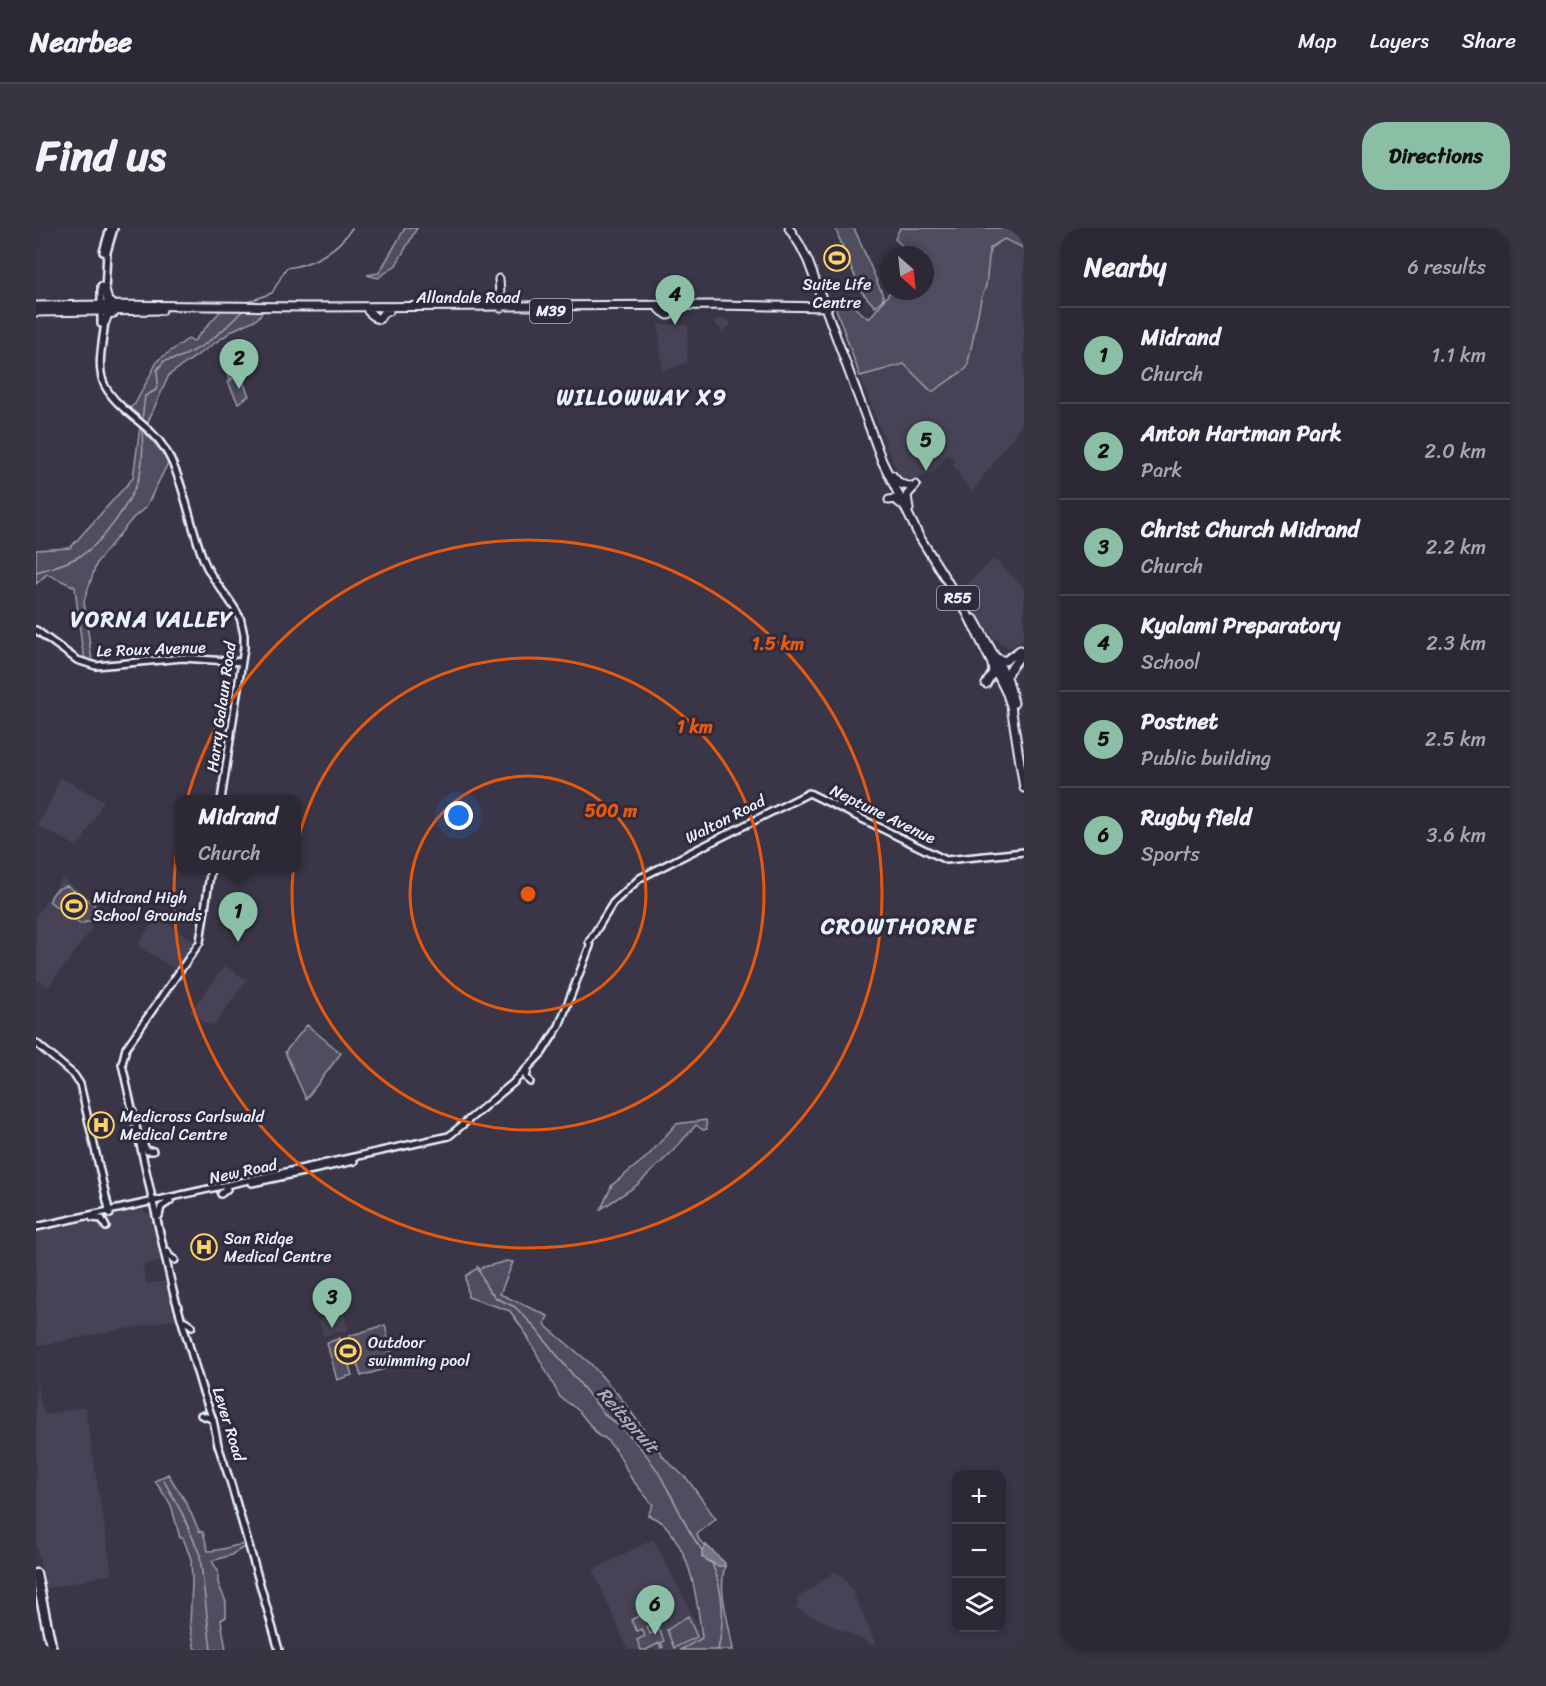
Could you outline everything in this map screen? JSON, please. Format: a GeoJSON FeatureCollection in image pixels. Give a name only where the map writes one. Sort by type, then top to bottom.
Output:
{"type":"FeatureCollection","features":[{"type":"Feature","properties":{"kind":"highway"},"geometry":{"type":"LineString","coordinates":[[36,1574],[50,1650]]}},
{"type":"Feature","properties":{"kind":"highway"},"geometry":{"type":"LineString","coordinates":[[36,1594],[50,1650]]}},
{"type":"Feature","properties":{"kind":"main road","name":"Harry Galaun Road"},"geometry":{"type":"LineString","coordinates":[[112,228],[103,257],[103,321],[98,364],[101,381],[114,400],[156,438],[168,453],[203,560],[235,606],[244,635],[222,795]]}},
{"type":"Feature","properties":{"kind":"main road","name":"R55"},"geometry":{"type":"LineString","coordinates":[[790,228],[805,254],[819,291],[829,309]]}},
{"type":"Feature","properties":{"kind":"main road","name":"R55"},"geometry":{"type":"LineString","coordinates":[[790,228],[807,252],[879,455],[899,494]]}},
{"type":"Feature","properties":{"kind":"main road"},"geometry":{"type":"LineString","coordinates":[[519,306],[503,303],[502,281],[499,303],[501,308],[539,311]]}},
{"type":"Feature","properties":{"kind":"main road"},"geometry":{"type":"LineString","coordinates":[[103,288],[108,301],[119,308],[108,314],[103,321],[89,308],[99,301],[103,288]]}},
{"type":"Feature","properties":{"kind":"main road"},"geometry":{"type":"LineString","coordinates":[[808,306],[818,302],[819,291]]}},
{"type":"Feature","properties":{"kind":"main road"},"geometry":{"type":"LineString","coordinates":[[565,306],[577,298],[587,306]]}},
{"type":"Feature","properties":{"kind":"main road"},"geometry":{"type":"LineString","coordinates":[[382,299],[391,309],[377,318],[369,309],[382,299]]}},
{"type":"Feature","properties":{"kind":"main road","name":"Allandale Road"},"geometry":{"type":"LineString","coordinates":[[391,309],[482,307],[499,303],[519,306],[808,306],[829,309]]}},
{"type":"Feature","properties":{"kind":"main road","name":"Allandale Road"},"geometry":{"type":"LineString","coordinates":[[36,306],[539,311],[659,309],[668,315],[677,309],[715,309],[734,306]]}},
{"type":"Feature","properties":{"kind":"main road"},"geometry":{"type":"LineString","coordinates":[[808,306],[821,310],[829,309]]}},
{"type":"Feature","properties":{"kind":"main road","name":"Allandale Road"},"geometry":{"type":"LineString","coordinates":[[36,312],[89,308]]}},
{"type":"Feature","properties":{"kind":"main road","name":"R55"},"geometry":{"type":"LineString","coordinates":[[864,411],[906,509],[981,630],[1000,672],[1011,706],[1024,788]]}},
{"type":"Feature","properties":{"kind":"main road"},"geometry":{"type":"LineString","coordinates":[[892,475],[900,484],[913,486],[907,495],[906,509]]}},
{"type":"Feature","properties":{"kind":"main road"},"geometry":{"type":"LineString","coordinates":[[892,483],[892,491],[887,499],[897,499],[906,509]]}},
{"type":"Feature","properties":{"kind":"main road","name":"Le Roux Avenue"},"geometry":{"type":"LineString","coordinates":[[36,630],[77,660],[92,666],[183,658],[242,662]]}},
{"type":"Feature","properties":{"kind":"main road"},"geometry":{"type":"LineString","coordinates":[[1005,689],[998,682],[988,684],[993,672],[993,659],[1005,662],[1022,651]]}},
{"type":"Feature","properties":{"kind":"main road"},"geometry":{"type":"LineString","coordinates":[[1000,672],[1022,651]]}},
{"type":"Feature","properties":{"kind":"main road"},"geometry":{"type":"LineString","coordinates":[[1008,680],[1008,672],[1022,651]]}},
{"type":"Feature","properties":{"kind":"main road","name":"R55"},"geometry":{"type":"LineString","coordinates":[[1000,672],[1008,680],[1014,701],[1018,748]]}},
{"type":"Feature","properties":{"kind":"main road","name":"Neptune Avenue"},"geometry":{"type":"LineString","coordinates":[[809,793],[945,860],[963,859]]}},
{"type":"Feature","properties":{"kind":"main road","name":"Walton Road"},"geometry":{"type":"LineString","coordinates":[[505,1090],[540,1056],[552,1038],[573,990],[589,944],[616,903],[635,884],[654,870],[809,793]]}},
{"type":"Feature","properties":{"kind":"main road"},"geometry":{"type":"LineString","coordinates":[[963,859],[1015,855],[1024,851]]}},
{"type":"Feature","properties":{"kind":"main road"},"geometry":{"type":"LineString","coordinates":[[963,859],[1024,851]]}},
{"type":"Feature","properties":{"kind":"main road"},"geometry":{"type":"LineString","coordinates":[[155,1203],[122,1064],[123,1054],[200,942],[210,873]]}},
{"type":"Feature","properties":{"kind":"main road"},"geometry":{"type":"LineString","coordinates":[[36,1043],[67,1070],[77,1083],[84,1103],[108,1210],[103,1209],[99,1213]]}},
{"type":"Feature","properties":{"kind":"main road","name":"Walton Road"},"geometry":{"type":"LineString","coordinates":[[455,1134],[540,1056]]}},
{"type":"Feature","properties":{"kind":"main road"},"geometry":{"type":"LineString","coordinates":[[513,1083],[529,1083],[526,1075],[529,1068]]}},
{"type":"Feature","properties":{"kind":"main road"},"geometry":{"type":"LineString","coordinates":[[133,1113],[143,1143],[152,1192],[145,1205],[157,1214],[160,1207],[168,1200]]}},
{"type":"Feature","properties":{"kind":"main road"},"geometry":{"type":"LineString","coordinates":[[444,1137],[448,1134],[447,1129]]}},
{"type":"Feature","properties":{"kind":"main road","name":"New Road"},"geometry":{"type":"LineString","coordinates":[[281,1173],[455,1134]]}},
{"type":"Feature","properties":{"kind":"main road","name":"New Road"},"geometry":{"type":"LineString","coordinates":[[281,1173],[293,1174],[442,1141],[455,1134]]}},
{"type":"Feature","properties":{"kind":"main road"},"geometry":{"type":"LineString","coordinates":[[143,1143],[147,1151],[153,1152],[148,1156],[147,1162]]}},
{"type":"Feature","properties":{"kind":"main road"},"geometry":{"type":"LineString","coordinates":[[389,1149],[413,1147]]}},
{"type":"Feature","properties":{"kind":"main road"},"geometry":{"type":"LineString","coordinates":[[271,1177],[281,1173],[307,1171]]}},
{"type":"Feature","properties":{"kind":"main road"},"geometry":{"type":"LineString","coordinates":[[252,1179],[281,1173]]}},
{"type":"Feature","properties":{"kind":"main road"},"geometry":{"type":"LineString","coordinates":[[271,1177],[284,1184],[293,1174]]}},
{"type":"Feature","properties":{"kind":"main road","name":"New Road"},"geometry":{"type":"LineString","coordinates":[[221,1190],[252,1179],[271,1177]]}},
{"type":"Feature","properties":{"kind":"main road","name":"New Road"},"geometry":{"type":"LineString","coordinates":[[36,1229],[108,1210],[221,1190],[271,1177]]}},
{"type":"Feature","properties":{"kind":"main road"},"geometry":{"type":"LineString","coordinates":[[152,1192],[168,1200]]}},
{"type":"Feature","properties":{"kind":"main road","name":"Lever Road"},"geometry":{"type":"LineString","coordinates":[[155,1203],[173,1291],[200,1385],[213,1420],[219,1456],[262,1588],[278,1649]]}},
{"type":"Feature","properties":{"kind":"main road","name":"New Road"},"geometry":{"type":"LineString","coordinates":[[36,1229],[92,1218],[108,1210]]}},
{"type":"Feature","properties":{"kind":"main road","name":"Lever Road"},"geometry":{"type":"LineString","coordinates":[[157,1214],[205,1392],[256,1559],[278,1649]]}},
{"type":"Feature","properties":{"kind":"main road"},"geometry":{"type":"LineString","coordinates":[[92,1218],[103,1220],[106,1227]]}},
{"type":"Feature","properties":{"kind":"main road"},"geometry":{"type":"LineString","coordinates":[[167,1251],[170,1257],[176,1260]]}},
{"type":"Feature","properties":{"kind":"main road"},"geometry":{"type":"LineString","coordinates":[[185,1321],[192,1326]]}},
{"type":"Feature","properties":{"kind":"main road"},"geometry":{"type":"LineString","coordinates":[[201,1415],[213,1420]]}},
{"type":"Feature","properties":{"kind":"shaded area"},"geometry":{"type":"Polygon","coordinates":[[[405,228],[417,228],[396,265],[378,278],[367,275],[379,273],[405,228]]]}},
{"type":"Feature","properties":{"kind":"shaded area"},"geometry":{"type":"Polygon","coordinates":[[[835,228],[854,228],[880,289],[880,300],[882,300],[875,307],[861,291],[835,228]]]}},
{"type":"Feature","properties":{"kind":"shaded area"},"geometry":{"type":"Polygon","coordinates":[[[900,228],[1024,228],[1024,248],[1004,239],[990,248],[986,286],[981,299],[967,368],[932,392],[904,364],[860,376],[834,303],[844,299],[869,319],[884,300],[934,300],[934,246],[902,246],[895,239],[900,228]]]}},
{"type":"Feature","properties":{"kind":"shaded area"},"geometry":{"type":"Polygon","coordinates":[[[1004,239],[1024,248],[1024,421],[972,492],[953,465],[955,460],[948,455],[931,473],[916,479],[903,479],[892,460],[860,376],[904,364],[981,299],[986,286],[990,248],[1004,239]]]}},
{"type":"Feature","properties":{"kind":"shaded area"},"geometry":{"type":"Polygon","coordinates":[[[223,308],[265,309],[257,319],[235,329],[169,375],[147,424],[138,419],[128,409],[135,404],[158,360],[188,339],[194,341],[223,308]]]}},
{"type":"Feature","properties":{"kind":"shaded area"},"geometry":{"type":"Polygon","coordinates":[[[726,318],[731,324],[724,332],[715,325],[714,320],[726,318]]]}},
{"type":"Feature","properties":{"kind":"shaded area"},"geometry":{"type":"Polygon","coordinates":[[[658,324],[688,325],[687,363],[661,371],[658,324]]]}},
{"type":"Feature","properties":{"kind":"shaded area"},"geometry":{"type":"Polygon","coordinates":[[[230,351],[238,372],[230,379],[221,357],[230,351]]]}},
{"type":"Feature","properties":{"kind":"shaded area"},"geometry":{"type":"Polygon","coordinates":[[[240,374],[249,396],[238,403],[228,382],[240,374]]]}},
{"type":"Feature","properties":{"kind":"shaded area"},"geometry":{"type":"Polygon","coordinates":[[[140,427],[164,454],[168,463],[146,507],[133,518],[97,562],[84,601],[92,662],[86,663],[75,587],[47,574],[36,584],[36,550],[70,548],[133,478],[140,427]]]}},
{"type":"Feature","properties":{"kind":"shaded area"},"geometry":{"type":"Polygon","coordinates":[[[995,560],[1024,589],[1024,639],[1009,648],[993,638],[967,599],[964,587],[991,561],[995,560]]]}},
{"type":"Feature","properties":{"kind":"shaded area"},"geometry":{"type":"Polygon","coordinates":[[[60,777],[104,801],[83,839],[85,841],[80,840],[78,847],[37,825],[51,800],[60,777]]]}},
{"type":"Feature","properties":{"kind":"shaded area"},"geometry":{"type":"Polygon","coordinates":[[[62,878],[104,908],[97,910],[90,924],[92,929],[48,987],[36,979],[36,916],[62,878]]]}},
{"type":"Feature","properties":{"kind":"shaded area","name":"Midrand High School Grounds"},"geometry":{"type":"Polygon","coordinates":[[[67,886],[94,904],[96,913],[90,921],[80,924],[50,902],[56,891],[67,886]]]}},
{"type":"Feature","properties":{"kind":"shaded area"},"geometry":{"type":"Polygon","coordinates":[[[158,916],[196,943],[177,971],[137,945],[158,916]]]}},
{"type":"Feature","properties":{"kind":"shaded area"},"geometry":{"type":"Polygon","coordinates":[[[225,966],[247,980],[214,1025],[205,1023],[190,1012],[225,966]]]}},
{"type":"Feature","properties":{"kind":"shaded area"},"geometry":{"type":"Polygon","coordinates":[[[307,1025],[341,1053],[306,1099],[285,1052],[307,1025]]]}},
{"type":"Feature","properties":{"kind":"shaded area"},"geometry":{"type":"Polygon","coordinates":[[[706,1120],[707,1129],[703,1130],[696,1125],[673,1151],[636,1186],[601,1209],[612,1185],[648,1156],[676,1124],[706,1120]]]}},
{"type":"Feature","properties":{"kind":"shaded area"},"geometry":{"type":"Polygon","coordinates":[[[142,1210],[154,1217],[164,1261],[143,1265],[146,1284],[168,1281],[177,1319],[36,1346],[36,1232],[142,1210]]]}},
{"type":"Feature","properties":{"kind":"shaded area","name":"Reitspruit"},"geometry":{"type":"Polygon","coordinates":[[[507,1261],[513,1262],[500,1294],[548,1316],[545,1323],[547,1327],[591,1364],[621,1398],[665,1459],[688,1480],[716,1519],[697,1534],[699,1540],[707,1547],[702,1556],[709,1562],[725,1566],[723,1597],[733,1650],[680,1650],[702,1638],[692,1578],[681,1549],[662,1523],[648,1515],[653,1505],[631,1478],[618,1453],[605,1438],[599,1436],[578,1410],[560,1397],[526,1334],[510,1311],[468,1297],[466,1276],[476,1269],[507,1261]]]}},
{"type":"Feature","properties":{"kind":"shaded area"},"geometry":{"type":"Polygon","coordinates":[[[341,1300],[348,1330],[323,1336],[319,1321],[330,1312],[328,1304],[341,1300]]]}},
{"type":"Feature","properties":{"kind":"shaded area"},"geometry":{"type":"Polygon","coordinates":[[[385,1325],[392,1356],[391,1367],[361,1376],[349,1336],[385,1325]]]}},
{"type":"Feature","properties":{"kind":"shaded area"},"geometry":{"type":"Polygon","coordinates":[[[340,1338],[352,1375],[337,1380],[327,1343],[340,1338]]]}},
{"type":"Feature","properties":{"kind":"shaded area"},"geometry":{"type":"Polygon","coordinates":[[[36,1382],[44,1415],[85,1407],[112,1574],[45,1589],[36,1543],[36,1382]]]}},
{"type":"Feature","properties":{"kind":"shaded area"},"geometry":{"type":"Polygon","coordinates":[[[168,1474],[186,1502],[199,1531],[203,1532],[208,1551],[246,1544],[231,1555],[212,1561],[218,1571],[218,1583],[226,1602],[226,1617],[221,1620],[226,1650],[195,1650],[190,1624],[191,1559],[183,1538],[180,1538],[171,1505],[155,1481],[168,1474]]]}},
{"type":"Feature","properties":{"kind":"shaded area"},"geometry":{"type":"Polygon","coordinates":[[[653,1539],[702,1638],[680,1650],[628,1650],[593,1570],[653,1539]]]}},
{"type":"Feature","properties":{"kind":"shaded area"},"geometry":{"type":"Polygon","coordinates":[[[835,1571],[843,1577],[853,1592],[877,1647],[795,1608],[799,1604],[796,1600],[835,1571]]]}},
{"type":"Feature","properties":{"kind":"shaded area"},"geometry":{"type":"Polygon","coordinates":[[[650,1610],[656,1622],[647,1627],[650,1634],[659,1629],[664,1641],[661,1643],[663,1647],[661,1648],[659,1643],[646,1650],[641,1650],[637,1640],[645,1636],[642,1629],[637,1631],[631,1620],[650,1610]]]}},
{"type":"Feature","properties":{"kind":"shaded area"},"geometry":{"type":"Polygon","coordinates":[[[688,1616],[697,1637],[674,1648],[667,1630],[688,1616]]]}},
{"type":"Feature","properties":{"kind":"water"},"geometry":{"type":"Polygon","coordinates":[[[705,1544],[725,1563],[725,1566],[717,1566],[702,1557],[705,1544]]]}},
{"type":"Feature","properties":{"kind":"waterway"},"geometry":{"type":"LineString","coordinates":[[245,303],[272,293],[286,268],[305,264],[323,256],[339,244],[352,228]]}},
{"type":"Feature","properties":{"kind":"waterway"},"geometry":{"type":"LineString","coordinates":[[142,420],[145,396],[156,390],[157,370],[164,361],[187,354],[208,342],[244,309]]}},
{"type":"Feature","properties":{"kind":"waterway"},"geometry":{"type":"LineString","coordinates":[[36,572],[64,564],[80,556],[89,550],[116,520],[131,496],[140,474],[142,428]]}},
{"type":"Feature","properties":{"kind":"waterway","name":"Reitspruit"},"geometry":{"type":"LineString","coordinates":[[477,1266],[487,1288],[496,1298],[515,1307],[531,1323],[606,1416],[642,1449],[662,1479],[702,1550]]}},
{"type":"Feature","properties":{"kind":"waterway"},"geometry":{"type":"LineString","coordinates":[[164,1481],[182,1513],[200,1555],[211,1650]]}},
{"type":"Feature","properties":{"kind":"waterway","name":"Reitspruit"},"geometry":{"type":"LineString","coordinates":[[712,1563],[719,1585],[722,1606],[722,1627],[718,1650]]}},
{"type":"Feature","properties":{"kind":"place","name":"Suite Life Centre"},"geometry":{"type":"Point","coordinates":[837,258]}},
{"type":"Feature","properties":{"kind":"place","name":"Kyalami Preparatory"},"geometry":{"type":"Point","coordinates":[675,325]}},
{"type":"Feature","properties":{"kind":"place","name":"Anton Hartman Park"},"geometry":{"type":"Point","coordinates":[239,389]}},
{"type":"Feature","properties":{"kind":"place","name":"Postnet"},"geometry":{"type":"Point","coordinates":[926,471]}},
{"type":"Feature","properties":{"kind":"place","name":"Midrand High School Grounds"},"geometry":{"type":"Point","coordinates":[74,906]}},
{"type":"Feature","properties":{"kind":"place","name":"Midrand"},"geometry":{"type":"Point","coordinates":[238,942]}},
{"type":"Feature","properties":{"kind":"place","name":"Medicross Carlswald Medical Centre"},"geometry":{"type":"Point","coordinates":[101,1125]}},
{"type":"Feature","properties":{"kind":"place","name":"San Ridge Medical Centre"},"geometry":{"type":"Point","coordinates":[204,1247]}},
{"type":"Feature","properties":{"kind":"place","name":"Christ Church Midrand"},"geometry":{"type":"Point","coordinates":[332,1328]}},
{"type":"Feature","properties":{"kind":"place","name":"Outdoor swimming pool"},"geometry":{"type":"Point","coordinates":[348,1351]}},
{"type":"Feature","properties":{"kind":"place","name":"Rugby field"},"geometry":{"type":"Point","coordinates":[655,1635]}},
{"type":"Feature","properties":{"kind":"district","name":"WILLOWWAY X9"},"geometry":{"type":"Point","coordinates":[642,397]}},
{"type":"Feature","properties":{"kind":"district","name":"VORNA VALLEY"},"geometry":{"type":"Point","coordinates":[152,619]}},
{"type":"Feature","properties":{"kind":"district","name":"CROWTHORNE"},"geometry":{"type":"Point","coordinates":[899,926]}}]}
